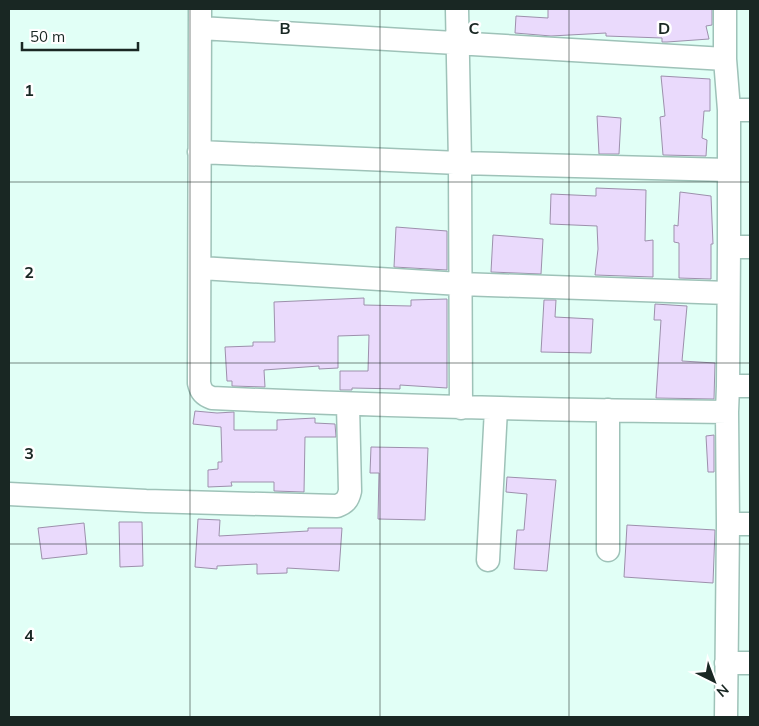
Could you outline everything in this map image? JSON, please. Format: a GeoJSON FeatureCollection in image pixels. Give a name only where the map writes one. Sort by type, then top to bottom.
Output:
{"type":"FeatureCollection","features":[{"type":"Feature","properties":{"kind":"street"},"geometry":{"type":"LineString","coordinates":[[456,9],[460,163],[461,408]]}},
{"type":"Feature","properties":{"kind":"street"},"geometry":{"type":"LineString","coordinates":[[725,9],[725,59],[739,110],[728,170],[740,247],[728,293],[739,386],[727,412],[739,524],[726,663],[726,717]]}},
{"type":"Feature","properties":{"kind":"street"},"geometry":{"type":"LineString","coordinates":[[725,59],[458,43],[200,19],[200,384],[201,390],[206,396],[212,398],[348,405],[727,412]]}},
{"type":"Feature","properties":{"kind":"street"},"geometry":{"type":"LineString","coordinates":[[199,152],[460,163],[728,170]]}},
{"type":"Feature","properties":{"kind":"street"},"geometry":{"type":"LineString","coordinates":[[201,268],[460,284],[728,293]]}},
{"type":"Feature","properties":{"kind":"street"},"geometry":{"type":"LineString","coordinates":[[9,494],[146,501],[337,506],[344,503],[350,491],[348,405]]}},
{"type":"Feature","properties":{"kind":"street"},"geometry":{"type":"LineString","coordinates":[[488,560],[496,409]]}},
{"type":"Feature","properties":{"kind":"street"},"geometry":{"type":"LineString","coordinates":[[608,410],[608,550]]}},
{"type":"Feature","properties":{"kind":"street"},"geometry":{"type":"LineString","coordinates":[[726,663],[750,663]]}},
{"type":"Feature","properties":{"kind":"building"},"geometry":{"type":"Polygon","coordinates":[[[548,9],[712,9],[712,25],[706,26],[709,39],[667,42],[662,42],[662,38],[606,36],[606,33],[551,36],[515,33],[516,16],[548,18],[548,9]]]}},
{"type":"Feature","properties":{"kind":"building"},"geometry":{"type":"Polygon","coordinates":[[[661,76],[710,79],[710,111],[704,111],[702,138],[707,140],[706,156],[663,155],[660,117],[665,116],[661,76]]]}},
{"type":"Feature","properties":{"kind":"building"},"geometry":{"type":"Polygon","coordinates":[[[597,116],[621,118],[619,154],[599,154],[597,116]]]}},
{"type":"Feature","properties":{"kind":"building"},"geometry":{"type":"Polygon","coordinates":[[[596,188],[646,190],[645,241],[653,240],[653,277],[595,275],[598,249],[597,226],[550,224],[551,194],[596,196],[596,188]]]}},
{"type":"Feature","properties":{"kind":"building"},"geometry":{"type":"Polygon","coordinates":[[[680,192],[711,196],[713,244],[711,244],[711,279],[679,278],[679,243],[674,242],[674,225],[678,226],[680,192]]]}},
{"type":"Feature","properties":{"kind":"building"},"geometry":{"type":"Polygon","coordinates":[[[396,227],[447,231],[447,270],[394,267],[396,227]]]}},
{"type":"Feature","properties":{"kind":"building"},"geometry":{"type":"Polygon","coordinates":[[[493,235],[543,239],[541,274],[491,272],[493,235]]]}},
{"type":"Feature","properties":{"kind":"building"},"geometry":{"type":"Polygon","coordinates":[[[364,298],[364,305],[411,306],[411,300],[447,299],[447,388],[400,385],[400,389],[352,388],[352,390],[340,390],[340,371],[368,371],[369,335],[338,336],[338,368],[319,369],[319,366],[264,370],[265,387],[232,386],[232,381],[227,381],[225,347],[253,346],[253,342],[275,342],[274,302],[364,298]]]}},
{"type":"Feature","properties":{"kind":"building"},"geometry":{"type":"Polygon","coordinates":[[[544,300],[556,300],[555,317],[593,319],[591,353],[541,352],[544,300]]]}},
{"type":"Feature","properties":{"kind":"building"},"geometry":{"type":"Polygon","coordinates":[[[655,304],[687,306],[682,361],[715,363],[714,399],[656,398],[661,320],[654,320],[655,304]]]}},
{"type":"Feature","properties":{"kind":"building"},"geometry":{"type":"Polygon","coordinates":[[[195,411],[234,412],[234,430],[277,430],[277,420],[315,418],[315,423],[335,424],[336,437],[305,437],[304,492],[274,491],[274,482],[231,482],[232,486],[208,487],[208,470],[218,469],[218,462],[222,462],[221,427],[193,424],[195,411]]]}},
{"type":"Feature","properties":{"kind":"building"},"geometry":{"type":"Polygon","coordinates":[[[714,435],[714,472],[708,472],[706,436],[714,435]]]}},
{"type":"Feature","properties":{"kind":"building"},"geometry":{"type":"Polygon","coordinates":[[[371,447],[428,448],[425,520],[378,519],[379,473],[370,473],[371,447]]]}},
{"type":"Feature","properties":{"kind":"building"},"geometry":{"type":"Polygon","coordinates":[[[507,477],[556,480],[547,571],[514,569],[517,530],[524,530],[527,494],[506,492],[507,477]]]}},
{"type":"Feature","properties":{"kind":"building"},"geometry":{"type":"Polygon","coordinates":[[[198,519],[220,520],[219,536],[308,531],[308,528],[342,528],[339,571],[287,568],[287,573],[257,574],[257,564],[217,566],[217,569],[195,567],[198,519]]]}},
{"type":"Feature","properties":{"kind":"building"},"geometry":{"type":"Polygon","coordinates":[[[119,522],[142,522],[143,566],[120,567],[119,522]]]}},
{"type":"Feature","properties":{"kind":"building"},"geometry":{"type":"Polygon","coordinates":[[[84,523],[87,554],[42,559],[38,528],[84,523]]]}},
{"type":"Feature","properties":{"kind":"building"},"geometry":{"type":"Polygon","coordinates":[[[627,525],[715,530],[713,583],[624,577],[627,525]]]}}]}
